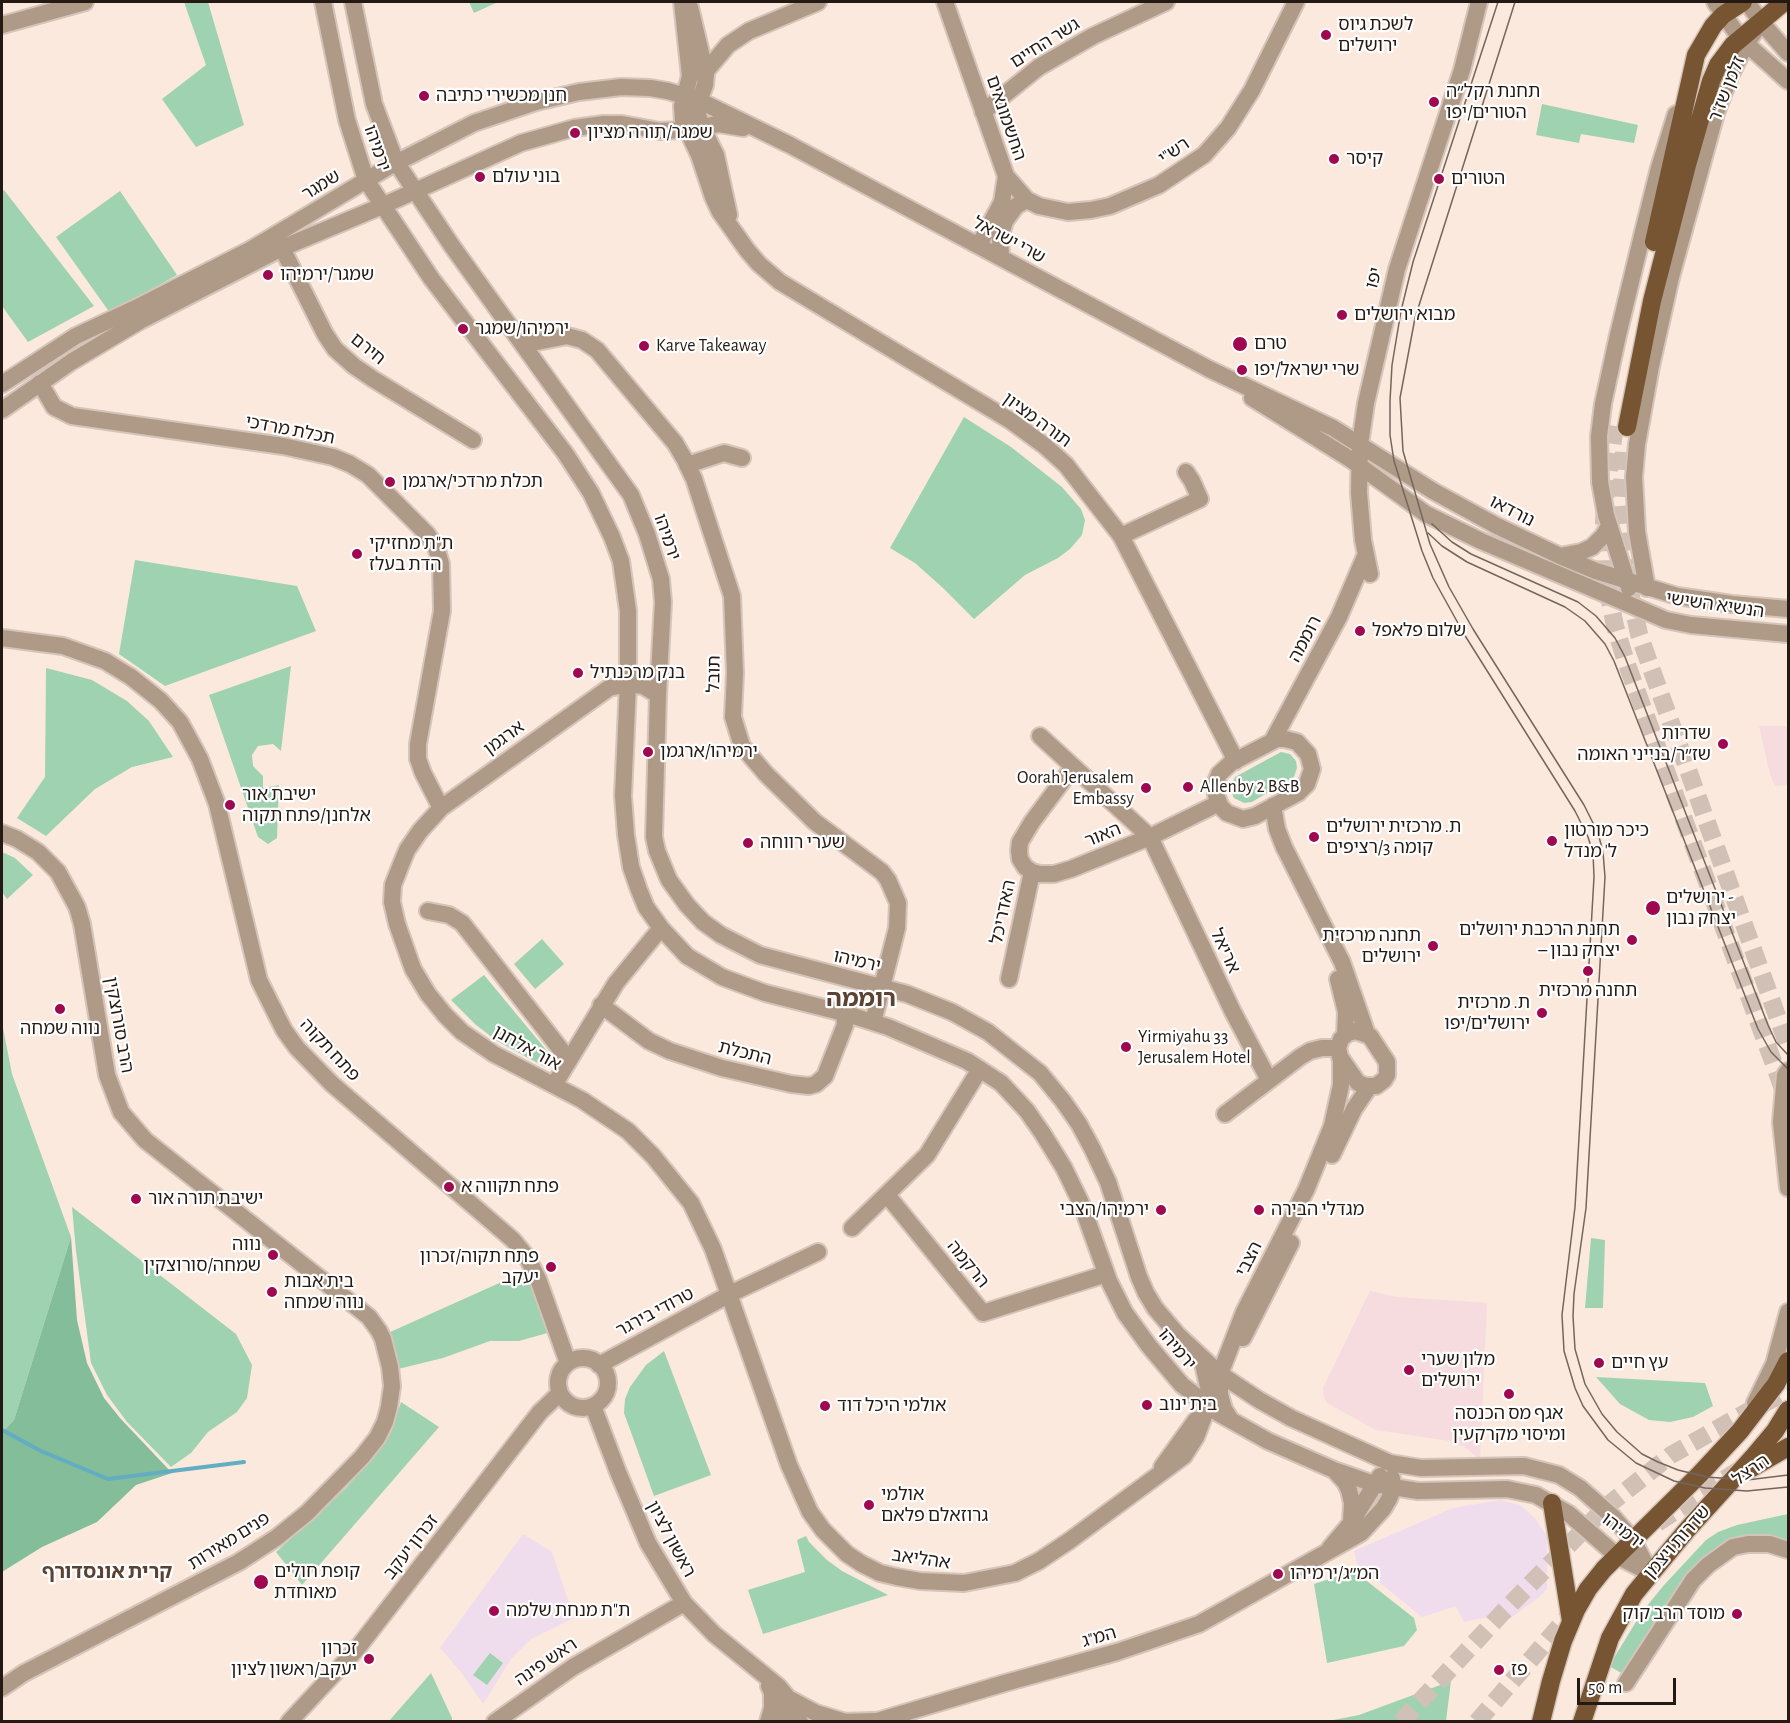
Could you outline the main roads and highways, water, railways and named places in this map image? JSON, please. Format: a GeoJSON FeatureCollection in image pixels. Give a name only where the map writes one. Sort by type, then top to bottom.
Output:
{"type":"FeatureCollection","features":[{"type":"Feature","properties":{"kind":"main road","name":"זלמן שז\"ר"},"geometry":{"type":"LineString","coordinates":[[1745,2],[1719,8],[1696,55],[1634,328],[1621,426],[1705,99],[1718,65],[1784,2]]}},
{"type":"Feature","properties":{"kind":"main road"},"geometry":{"type":"LineString","coordinates":[[1740,1431],[1776,1384],[1788,1361]]}},
{"type":"Feature","properties":{"kind":"main road","name":"הרצל"},"geometry":{"type":"LineString","coordinates":[[1740,1431],[1788,1416]]}},
{"type":"Feature","properties":{"kind":"main road","name":"שדרות ויצמן"},"geometry":{"type":"LineString","coordinates":[[1582,1722],[1610,1638],[1630,1601],[1650,1573],[1788,1416]]}},
{"type":"Feature","properties":{"kind":"main road","name":"שדרות ויצמן"},"geometry":{"type":"LineString","coordinates":[[1541,1722],[1556,1662],[1571,1621],[1588,1589],[1617,1556],[1740,1431]]}},
{"type":"Feature","properties":{"kind":"main road","name":"הרצל"},"geometry":{"type":"LineString","coordinates":[[1716,1497],[1746,1472],[1788,1447]]}},
{"type":"Feature","properties":{"kind":"main road"},"geometry":{"type":"LineString","coordinates":[[1552,1503],[1571,1621]]}},
{"type":"Feature","properties":{"kind":"waterway"},"geometry":{"type":"LineString","coordinates":[[2,1430],[41,1451],[108,1479],[244,1462]]}},
{"type":"Feature","properties":{"kind":"tunnel"},"geometry":{"type":"LineString","coordinates":[[1615,426],[1604,522],[1606,581],[1615,626],[1626,662],[1785,1094]]}},
{"type":"Feature","properties":{"kind":"tunnel"},"geometry":{"type":"LineString","coordinates":[[1624,452],[1621,501],[1626,565]]}},
{"type":"Feature","properties":{"kind":"tunnel"},"geometry":{"type":"LineString","coordinates":[[1630,592],[1639,634],[1788,1046]]}},
{"type":"Feature","properties":{"kind":"tunnel"},"geometry":{"type":"LineString","coordinates":[[1401,1722],[1503,1612],[1607,1506],[1671,1455],[1788,1391]]}},
{"type":"Feature","properties":{"kind":"tunnel"},"geometry":{"type":"LineString","coordinates":[[1657,1523],[1739,1470]]}},
{"type":"Feature","properties":{"kind":"tunnel"},"geometry":{"type":"LineString","coordinates":[[1477,1722],[1576,1607]]}},
{"type":"Feature","properties":{"kind":"tram line"},"geometry":{"type":"LineString","coordinates":[[1498,2],[1413,262],[1401,311],[1392,365],[1390,435],[1394,461],[1422,551],[1433,578],[1464,634],[1575,811],[1593,853],[1594,877],[1575,1207],[1562,1315],[1564,1351],[1583,1406],[1608,1440],[1636,1463],[1674,1481],[1705,1488],[1747,1491],[1788,1487]]}},
{"type":"Feature","properties":{"kind":"tram line"},"geometry":{"type":"LineString","coordinates":[[1515,2],[1415,318],[1400,398],[1403,451],[1430,544],[1449,587],[1584,805],[1598,833],[1603,852],[1605,877],[1586,1208],[1573,1316],[1575,1349],[1585,1384],[1602,1414],[1617,1432],[1642,1454],[1658,1462],[1707,1477],[1747,1480],[1788,1475]]}},
{"type":"Feature","properties":{"kind":"tram line"},"geometry":{"type":"LineString","coordinates":[[1432,524],[1452,542],[1471,554],[1578,602],[1596,616],[1615,638],[1625,657],[1768,1025],[1776,1042],[1788,1055]]}},
{"type":"Feature","properties":{"kind":"tram line"},"geometry":{"type":"LineString","coordinates":[[1428,533],[1442,546],[1467,562],[1565,607],[1585,621],[1605,644],[1614,661],[1758,1029],[1771,1052],[1788,1069]]}},
{"type":"Feature","properties":{"kind":"place","name":"לשכת גיוס ירושלים"},"geometry":{"type":"Point","coordinates":[1326,35]}},
{"type":"Feature","properties":{"kind":"place","name":"חנן מכשירי כתיבה"},"geometry":{"type":"Point","coordinates":[424,96]}},
{"type":"Feature","properties":{"kind":"place","name":"תחנת רקל״ה הטורים/יפו"},"geometry":{"type":"Point","coordinates":[1434,102]}},
{"type":"Feature","properties":{"kind":"place","name":"שמגר/תורה מציון"},"geometry":{"type":"Point","coordinates":[575,133]}},
{"type":"Feature","properties":{"kind":"place","name":"קיסר"},"geometry":{"type":"Point","coordinates":[1334,159]}},
{"type":"Feature","properties":{"kind":"place","name":"בוני עולם"},"geometry":{"type":"Point","coordinates":[480,177]}},
{"type":"Feature","properties":{"kind":"place","name":"הטורים"},"geometry":{"type":"Point","coordinates":[1439,179]}},
{"type":"Feature","properties":{"kind":"place","name":"שמגר/ירמיהו"},"geometry":{"type":"Point","coordinates":[268,275]}},
{"type":"Feature","properties":{"kind":"place","name":"מבוא ירושלים"},"geometry":{"type":"Point","coordinates":[1342,315]}},
{"type":"Feature","properties":{"kind":"place","name":"ירמיהו/שמגר"},"geometry":{"type":"Point","coordinates":[463,329]}},
{"type":"Feature","properties":{"kind":"place","name":"טרם"},"geometry":{"type":"Point","coordinates":[1240,344]}},
{"type":"Feature","properties":{"kind":"place","name":"Karve Takeaway"},"geometry":{"type":"Point","coordinates":[644,346]}},
{"type":"Feature","properties":{"kind":"place","name":"שרי ישראל/יפו"},"geometry":{"type":"Point","coordinates":[1242,370]}},
{"type":"Feature","properties":{"kind":"place","name":"תכלת מרדכי/ארגמן"},"geometry":{"type":"Point","coordinates":[390,482]}},
{"type":"Feature","properties":{"kind":"place","name":"ת\"ת מחזיקי הדת בעלז"},"geometry":{"type":"Point","coordinates":[357,554]}},
{"type":"Feature","properties":{"kind":"place","name":"שלום פלאפל"},"geometry":{"type":"Point","coordinates":[1360,631]}},
{"type":"Feature","properties":{"kind":"place","name":"בנק מרכנתיל"},"geometry":{"type":"Point","coordinates":[578,673]}},
{"type":"Feature","properties":{"kind":"place","name":"שדרות שז״ר/בנייני האומה"},"geometry":{"type":"Point","coordinates":[1723,744]}},
{"type":"Feature","properties":{"kind":"place","name":"ירמיהו/ארגמן"},"geometry":{"type":"Point","coordinates":[648,752]}},
{"type":"Feature","properties":{"kind":"place","name":"Allenby 2 B&B"},"geometry":{"type":"Point","coordinates":[1188,787]}},
{"type":"Feature","properties":{"kind":"place","name":"Oorah Jerusalem Embassy"},"geometry":{"type":"Point","coordinates":[1146,788]}},
{"type":"Feature","properties":{"kind":"place","name":"ישיבת אור אלחנן/פתח תקוה"},"geometry":{"type":"Point","coordinates":[230,805]}},
{"type":"Feature","properties":{"kind":"place","name":"ת. מרכזית ירושלים קומה 3/רציפים"},"geometry":{"type":"Point","coordinates":[1314,837]}},
{"type":"Feature","properties":{"kind":"place","name":"כיכר מורטון ל' מנדל"},"geometry":{"type":"Point","coordinates":[1552,841]}},
{"type":"Feature","properties":{"kind":"place","name":"שערי רווחה"},"geometry":{"type":"Point","coordinates":[748,843]}},
{"type":"Feature","properties":{"kind":"place","name":"ירושלים - יצחק נבון"},"geometry":{"type":"Point","coordinates":[1653,908]}},
{"type":"Feature","properties":{"kind":"place","name":"תחנת הרכבת ירושלים – יצחק נבון"},"geometry":{"type":"Point","coordinates":[1632,940]}},
{"type":"Feature","properties":{"kind":"place","name":"תחנה מרכזית ירושלים"},"geometry":{"type":"Point","coordinates":[1433,946]}},
{"type":"Feature","properties":{"kind":"place","name":"תחנה מרכזית"},"geometry":{"type":"Point","coordinates":[1588,971]}},
{"type":"Feature","properties":{"kind":"place","name":"נווה שמחה"},"geometry":{"type":"Point","coordinates":[60,1009]}},
{"type":"Feature","properties":{"kind":"place","name":"ת. מרכזית ירושלים/יפו"},"geometry":{"type":"Point","coordinates":[1542,1013]}},
{"type":"Feature","properties":{"kind":"place","name":"Yirmiyahu 33 Jerusalem Hotel"},"geometry":{"type":"Point","coordinates":[1126,1047]}},
{"type":"Feature","properties":{"kind":"place","name":"פתח תקווה א"},"geometry":{"type":"Point","coordinates":[449,1187]}},
{"type":"Feature","properties":{"kind":"place","name":"ישיבת תורה אור"},"geometry":{"type":"Point","coordinates":[136,1199]}},
{"type":"Feature","properties":{"kind":"place","name":"ירמיהו/הצבי"},"geometry":{"type":"Point","coordinates":[1161,1210]}},
{"type":"Feature","properties":{"kind":"place","name":"מגדלי הבירה"},"geometry":{"type":"Point","coordinates":[1259,1210]}},
{"type":"Feature","properties":{"kind":"place","name":"נווה שמחה/סורוצקין"},"geometry":{"type":"Point","coordinates":[273,1255]}},
{"type":"Feature","properties":{"kind":"place","name":"פתח תקוה/זכרון יעקב"},"geometry":{"type":"Point","coordinates":[551,1267]}},
{"type":"Feature","properties":{"kind":"place","name":"בית אבות נווה שמחה"},"geometry":{"type":"Point","coordinates":[272,1292]}},
{"type":"Feature","properties":{"kind":"place","name":"עץ חיים"},"geometry":{"type":"Point","coordinates":[1599,1363]}},
{"type":"Feature","properties":{"kind":"place","name":"מלון שערי ירושלים"},"geometry":{"type":"Point","coordinates":[1409,1370]}},
{"type":"Feature","properties":{"kind":"place","name":"אגף מס הכנסה ומיסוי מקרקעין"},"geometry":{"type":"Point","coordinates":[1509,1394]}},
{"type":"Feature","properties":{"kind":"place","name":"בית ינוב"},"geometry":{"type":"Point","coordinates":[1147,1405]}},
{"type":"Feature","properties":{"kind":"place","name":"אולמי היכל דוד"},"geometry":{"type":"Point","coordinates":[825,1406]}},
{"type":"Feature","properties":{"kind":"place","name":"אולמי גרוזאלם פלאם"},"geometry":{"type":"Point","coordinates":[869,1505]}},
{"type":"Feature","properties":{"kind":"place","name":"המ״ג/ירמיהו"},"geometry":{"type":"Point","coordinates":[1278,1574]}},
{"type":"Feature","properties":{"kind":"place","name":"קופת חולים מאוחדת"},"geometry":{"type":"Point","coordinates":[261,1582]}},
{"type":"Feature","properties":{"kind":"place","name":"ת\"ת מנחת שלמה"},"geometry":{"type":"Point","coordinates":[494,1611]}},
{"type":"Feature","properties":{"kind":"place","name":"מוסד הרב קוק"},"geometry":{"type":"Point","coordinates":[1737,1614]}},
{"type":"Feature","properties":{"kind":"place","name":"זכרון יעקב/ראשון לציון"},"geometry":{"type":"Point","coordinates":[369,1659]}},
{"type":"Feature","properties":{"kind":"place","name":"פז"},"geometry":{"type":"Point","coordinates":[1499,1670]}},
{"type":"Feature","properties":{"kind":"district","name":"רוממה"},"geometry":{"type":"Point","coordinates":[861,999]}},
{"type":"Feature","properties":{"kind":"district","name":"קרית אונסדורף"},"geometry":{"type":"Point","coordinates":[107,1572]}}]}
